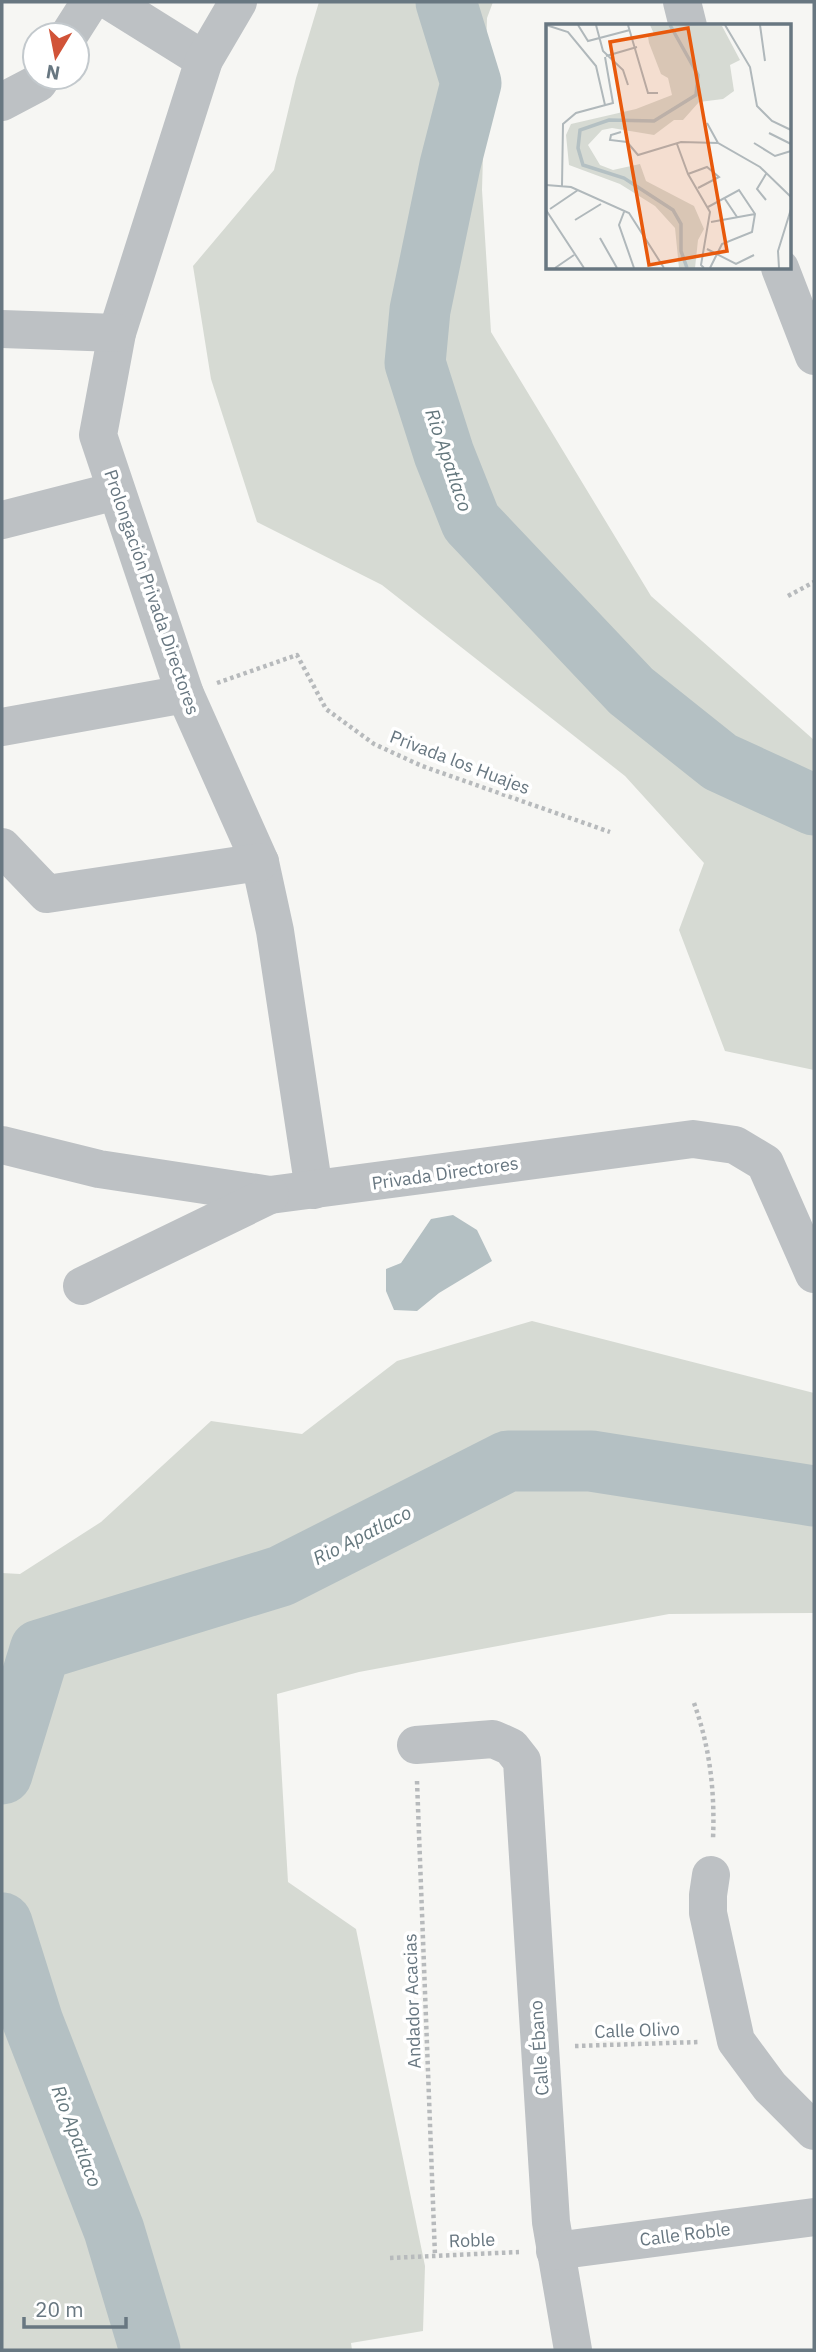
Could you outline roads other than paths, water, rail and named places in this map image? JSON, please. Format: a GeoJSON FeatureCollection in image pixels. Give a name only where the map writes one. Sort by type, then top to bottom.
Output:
{"type":"FeatureCollection","features":[{"type":"Feature","properties":{"kind":"street"},"geometry":{"type":"LineString","coordinates":[[78,21],[90,2]]}},
{"type":"Feature","properties":{"kind":"street"},"geometry":{"type":"LineString","coordinates":[[111,2],[204,60]]}},
{"type":"Feature","properties":{"kind":"street","name":"Prolongación Privada Directores"},"geometry":{"type":"LineString","coordinates":[[238,2],[204,60],[117,333],[97,435],[186,694],[260,862],[275,932],[314,1190]]}},
{"type":"Feature","properties":{"kind":"street"},"geometry":{"type":"LineString","coordinates":[[682,2],[688,24]]}},
{"type":"Feature","properties":{"kind":"street"},"geometry":{"type":"LineString","coordinates":[[2,102],[23,91]]}},
{"type":"Feature","properties":{"kind":"street"},"geometry":{"type":"LineString","coordinates":[[781,270],[814,356]]}},
{"type":"Feature","properties":{"kind":"street"},"geometry":{"type":"LineString","coordinates":[[2,328],[117,333]]}},
{"type":"Feature","properties":{"kind":"street"},"geometry":{"type":"LineString","coordinates":[[2,520],[116,491]]}},
{"type":"Feature","properties":{"kind":"street"},"geometry":{"type":"LineString","coordinates":[[2,727],[186,694]]}},
{"type":"Feature","properties":{"kind":"street"},"geometry":{"type":"LineString","coordinates":[[2,846],[47,894],[260,862]]}},
{"type":"Feature","properties":{"kind":"street","name":"Privada Directores"},"geometry":{"type":"LineString","coordinates":[[2,1145],[99,1169],[270,1195],[694,1139],[735,1145],[765,1163],[814,1274]]}},
{"type":"Feature","properties":{"kind":"street"},"geometry":{"type":"LineString","coordinates":[[82,1286],[270,1195]]}},
{"type":"Feature","properties":{"kind":"street","name":"Calle Ébano"},"geometry":{"type":"LineString","coordinates":[[416,1745],[493,1739],[511,1747],[522,1761],[551,2222],[573,2350]]}},
{"type":"Feature","properties":{"kind":"street"},"geometry":{"type":"LineString","coordinates":[[711,1875],[708,1913],[736,2041],[770,2087],[814,2131]]}},
{"type":"Feature","properties":{"kind":"street","name":"Calle Roble"},"geometry":{"type":"LineString","coordinates":[[555,2251],[814,2217]]}},
{"type":"Feature","properties":{"kind":"waterway","name":"Rio Apatlaco"},"geometry":{"type":"LineString","coordinates":[[446,2],[471,83],[450,165],[420,310],[415,363],[444,454],[471,522],[631,691],[720,762],[814,805]]}},
{"type":"Feature","properties":{"kind":"waterway","name":"Rio Apatlaco"},"geometry":{"type":"LineString","coordinates":[[2,1774],[40,1650],[281,1576],[508,1461],[591,1461],[814,1496]]}},
{"type":"Feature","properties":{"kind":"waterway","name":"Rio Apatlaco"},"geometry":{"type":"LineString","coordinates":[[2,1923],[33,2022],[114,2230],[150,2350]]}}]}
